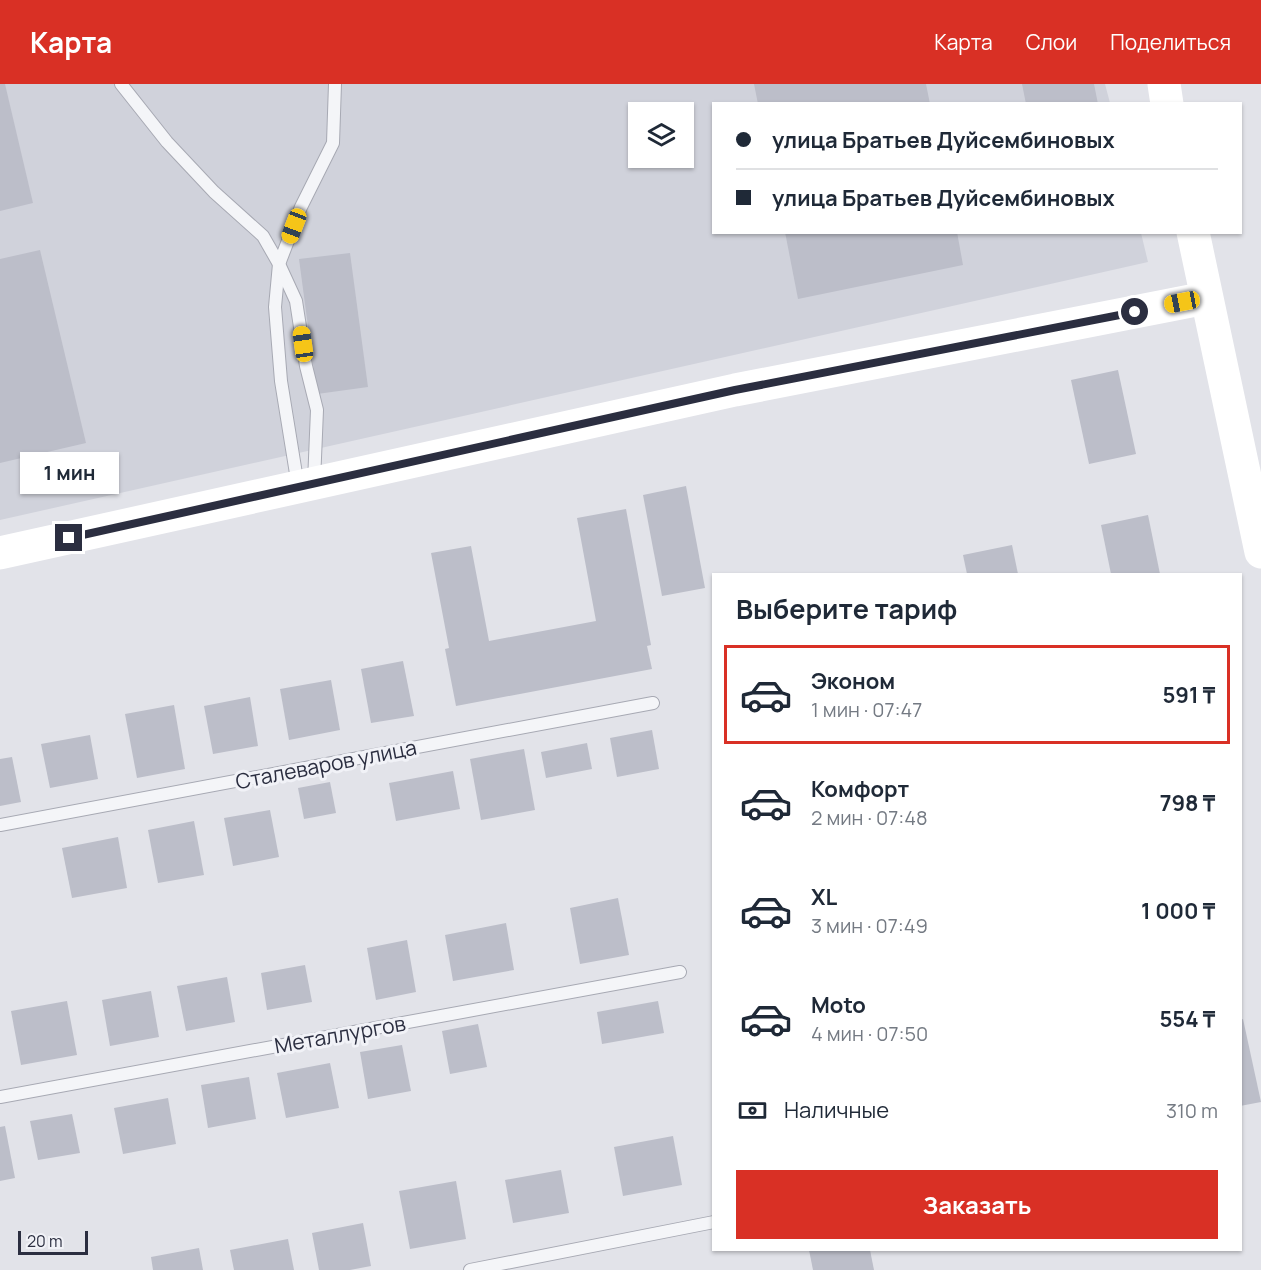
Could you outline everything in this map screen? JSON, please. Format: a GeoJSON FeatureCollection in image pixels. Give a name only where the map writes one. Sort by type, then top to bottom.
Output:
{"type":"FeatureCollection","features":[{"type":"Feature","properties":{"kind":"street"},"geometry":{"type":"LineString","coordinates":[[1164,84],[1167,102]]}},
{"type":"Feature","properties":{"kind":"street"},"geometry":{"type":"LineString","coordinates":[[1193,234],[1261,552]]}},
{"type":"Feature","properties":{"kind":"street"},"geometry":{"type":"LineString","coordinates":[[0,553],[735,390],[1206,298]]}},
{"type":"Feature","properties":{"kind":"lane"},"geometry":{"type":"LineString","coordinates":[[121,84],[167,142],[214,192],[263,236],[279,264],[296,301],[306,366],[317,410],[306,485]]}},
{"type":"Feature","properties":{"kind":"lane"},"geometry":{"type":"LineString","coordinates":[[306,485],[280,381],[275,307],[279,264],[301,207],[333,143],[335,84]]}},
{"type":"Feature","properties":{"kind":"lane","name":"Сталеваров улица"},"geometry":{"type":"LineString","coordinates":[[0,825],[652,703]]}},
{"type":"Feature","properties":{"kind":"lane","name":"Металлургов"},"geometry":{"type":"LineString","coordinates":[[0,1097],[680,972]]}},
{"type":"Feature","properties":{"kind":"lane"},"geometry":{"type":"LineString","coordinates":[[470,1270],[712,1222]]}},
{"type":"Feature","properties":{"kind":"shaded area"},"geometry":{"type":"Polygon","coordinates":[[[0,84],[1105,84],[1110,102],[712,102],[712,234],[1141,234],[1148,262],[0,520],[0,84]]]}},
{"type":"Feature","properties":{"kind":"building"},"geometry":{"type":"Polygon","coordinates":[[[0,84],[5,84],[33,203],[0,211],[0,84]]]}},
{"type":"Feature","properties":{"kind":"building"},"geometry":{"type":"Polygon","coordinates":[[[754,84],[926,84],[930,102],[758,102],[754,84]]]}},
{"type":"Feature","properties":{"kind":"building"},"geometry":{"type":"Polygon","coordinates":[[[1022,84],[1094,84],[1098,102],[1026,102],[1022,84]]]}},
{"type":"Feature","properties":{"kind":"building"},"geometry":{"type":"Polygon","coordinates":[[[785,234],[957,234],[963,265],[798,299],[785,234]]]}},
{"type":"Feature","properties":{"kind":"building"},"geometry":{"type":"Polygon","coordinates":[[[40,250],[86,443],[0,463],[0,259],[40,250]]]}},
{"type":"Feature","properties":{"kind":"building"},"geometry":{"type":"Polygon","coordinates":[[[350,253],[368,387],[317,394],[299,259],[350,253]]]}},
{"type":"Feature","properties":{"kind":"building"},"geometry":{"type":"Polygon","coordinates":[[[1118,370],[1136,454],[1089,464],[1071,380],[1118,370]]]}},
{"type":"Feature","properties":{"kind":"building"},"geometry":{"type":"Polygon","coordinates":[[[686,486],[705,588],[662,596],[643,495],[686,486]]]}},
{"type":"Feature","properties":{"kind":"building"},"geometry":{"type":"Polygon","coordinates":[[[626,509],[651,645],[647,646],[652,669],[456,706],[445,649],[449,648],[431,553],[471,546],[489,641],[596,621],[577,518],[626,509]]]}},
{"type":"Feature","properties":{"kind":"building"},"geometry":{"type":"Polygon","coordinates":[[[1148,515],[1160,573],[1111,573],[1101,525],[1148,515]]]}},
{"type":"Feature","properties":{"kind":"building"},"geometry":{"type":"Polygon","coordinates":[[[1012,545],[1018,573],[967,573],[963,555],[1012,545]]]}},
{"type":"Feature","properties":{"kind":"building"},"geometry":{"type":"Polygon","coordinates":[[[403,661],[414,716],[371,723],[361,669],[403,661]]]}},
{"type":"Feature","properties":{"kind":"building"},"geometry":{"type":"Polygon","coordinates":[[[331,680],[340,730],[289,740],[280,689],[331,680]]]}},
{"type":"Feature","properties":{"kind":"building"},"geometry":{"type":"Polygon","coordinates":[[[250,697],[258,746],[213,754],[204,706],[250,697]]]}},
{"type":"Feature","properties":{"kind":"building"},"geometry":{"type":"Polygon","coordinates":[[[174,705],[185,769],[137,778],[125,714],[174,705]]]}},
{"type":"Feature","properties":{"kind":"building"},"geometry":{"type":"Polygon","coordinates":[[[652,730],[659,769],[617,777],[610,738],[652,730]]]}},
{"type":"Feature","properties":{"kind":"building"},"geometry":{"type":"Polygon","coordinates":[[[90,735],[98,779],[50,788],[41,744],[90,735]]]}},
{"type":"Feature","properties":{"kind":"building"},"geometry":{"type":"Polygon","coordinates":[[[587,743],[592,769],[546,778],[541,752],[587,743]]]}},
{"type":"Feature","properties":{"kind":"building"},"geometry":{"type":"Polygon","coordinates":[[[524,749],[535,810],[481,820],[470,759],[524,749]]]}},
{"type":"Feature","properties":{"kind":"building"},"geometry":{"type":"Polygon","coordinates":[[[12,757],[21,802],[0,806],[0,759],[12,757]]]}},
{"type":"Feature","properties":{"kind":"building"},"geometry":{"type":"Polygon","coordinates":[[[453,771],[460,809],[396,821],[389,783],[453,771]]]}},
{"type":"Feature","properties":{"kind":"building"},"geometry":{"type":"Polygon","coordinates":[[[330,782],[336,813],[304,819],[298,788],[330,782]]]}},
{"type":"Feature","properties":{"kind":"building"},"geometry":{"type":"Polygon","coordinates":[[[270,810],[279,857],[233,866],[224,818],[270,810]]]}},
{"type":"Feature","properties":{"kind":"building"},"geometry":{"type":"Polygon","coordinates":[[[194,821],[204,875],[158,883],[148,830],[194,821]]]}},
{"type":"Feature","properties":{"kind":"building"},"geometry":{"type":"Polygon","coordinates":[[[118,837],[127,888],[72,898],[62,848],[118,837]]]}},
{"type":"Feature","properties":{"kind":"building"},"geometry":{"type":"Polygon","coordinates":[[[618,898],[629,955],[580,964],[570,908],[618,898]]]}},
{"type":"Feature","properties":{"kind":"building"},"geometry":{"type":"Polygon","coordinates":[[[506,923],[514,970],[453,981],[445,935],[506,923]]]}},
{"type":"Feature","properties":{"kind":"building"},"geometry":{"type":"Polygon","coordinates":[[[407,940],[416,992],[376,1000],[367,948],[407,940]]]}},
{"type":"Feature","properties":{"kind":"building"},"geometry":{"type":"Polygon","coordinates":[[[305,965],[312,1002],[267,1010],[261,973],[305,965]]]}},
{"type":"Feature","properties":{"kind":"building"},"geometry":{"type":"Polygon","coordinates":[[[227,977],[235,1022],[186,1031],[177,986],[227,977]]]}},
{"type":"Feature","properties":{"kind":"building"},"geometry":{"type":"Polygon","coordinates":[[[151,991],[159,1037],[110,1046],[102,1000],[151,991]]]}},
{"type":"Feature","properties":{"kind":"building"},"geometry":{"type":"Polygon","coordinates":[[[67,1001],[77,1055],[21,1065],[11,1011],[67,1001]]]}},
{"type":"Feature","properties":{"kind":"building"},"geometry":{"type":"Polygon","coordinates":[[[658,1001],[664,1033],[602,1044],[597,1012],[658,1001]]]}},
{"type":"Feature","properties":{"kind":"building"},"geometry":{"type":"Polygon","coordinates":[[[1242,1019],[1261,1102],[1242,1106],[1242,1019]]]}},
{"type":"Feature","properties":{"kind":"building"},"geometry":{"type":"Polygon","coordinates":[[[478,1024],[487,1067],[450,1074],[442,1031],[478,1024]]]}},
{"type":"Feature","properties":{"kind":"building"},"geometry":{"type":"Polygon","coordinates":[[[402,1045],[411,1091],[368,1099],[360,1052],[402,1045]]]}},
{"type":"Feature","properties":{"kind":"building"},"geometry":{"type":"Polygon","coordinates":[[[330,1063],[339,1108],[286,1118],[277,1073],[330,1063]]]}},
{"type":"Feature","properties":{"kind":"building"},"geometry":{"type":"Polygon","coordinates":[[[249,1077],[256,1119],[208,1128],[201,1085],[249,1077]]]}},
{"type":"Feature","properties":{"kind":"building"},"geometry":{"type":"Polygon","coordinates":[[[168,1098],[176,1144],[123,1154],[114,1108],[168,1098]]]}},
{"type":"Feature","properties":{"kind":"building"},"geometry":{"type":"Polygon","coordinates":[[[72,1114],[80,1153],[38,1160],[30,1121],[72,1114]]]}},
{"type":"Feature","properties":{"kind":"building"},"geometry":{"type":"Polygon","coordinates":[[[5,1126],[15,1178],[0,1181],[0,1127],[5,1126]]]}},
{"type":"Feature","properties":{"kind":"building"},"geometry":{"type":"Polygon","coordinates":[[[673,1136],[682,1185],[623,1196],[614,1147],[673,1136]]]}},
{"type":"Feature","properties":{"kind":"building"},"geometry":{"type":"Polygon","coordinates":[[[561,1170],[569,1213],[513,1223],[505,1180],[561,1170]]]}},
{"type":"Feature","properties":{"kind":"building"},"geometry":{"type":"Polygon","coordinates":[[[456,1181],[466,1239],[410,1249],[399,1191],[456,1181]]]}},
{"type":"Feature","properties":{"kind":"building"},"geometry":{"type":"Polygon","coordinates":[[[363,1223],[371,1266],[350,1270],[319,1270],[312,1233],[363,1223]]]}},
{"type":"Feature","properties":{"kind":"building"},"geometry":{"type":"Polygon","coordinates":[[[288,1239],[294,1270],[234,1270],[230,1250],[288,1239]]]}},
{"type":"Feature","properties":{"kind":"building"},"geometry":{"type":"Polygon","coordinates":[[[199,1248],[203,1270],[153,1270],[151,1257],[199,1248]]]}},
{"type":"Feature","properties":{"kind":"building"},"geometry":{"type":"Polygon","coordinates":[[[809,1251],[870,1251],[874,1270],[813,1270],[809,1251]]]}},
{"type":"Feature","properties":{"kind":"route"},"geometry":{"type":"LineString","coordinates":[[69,538],[735,390],[1135,312]]}}]}
